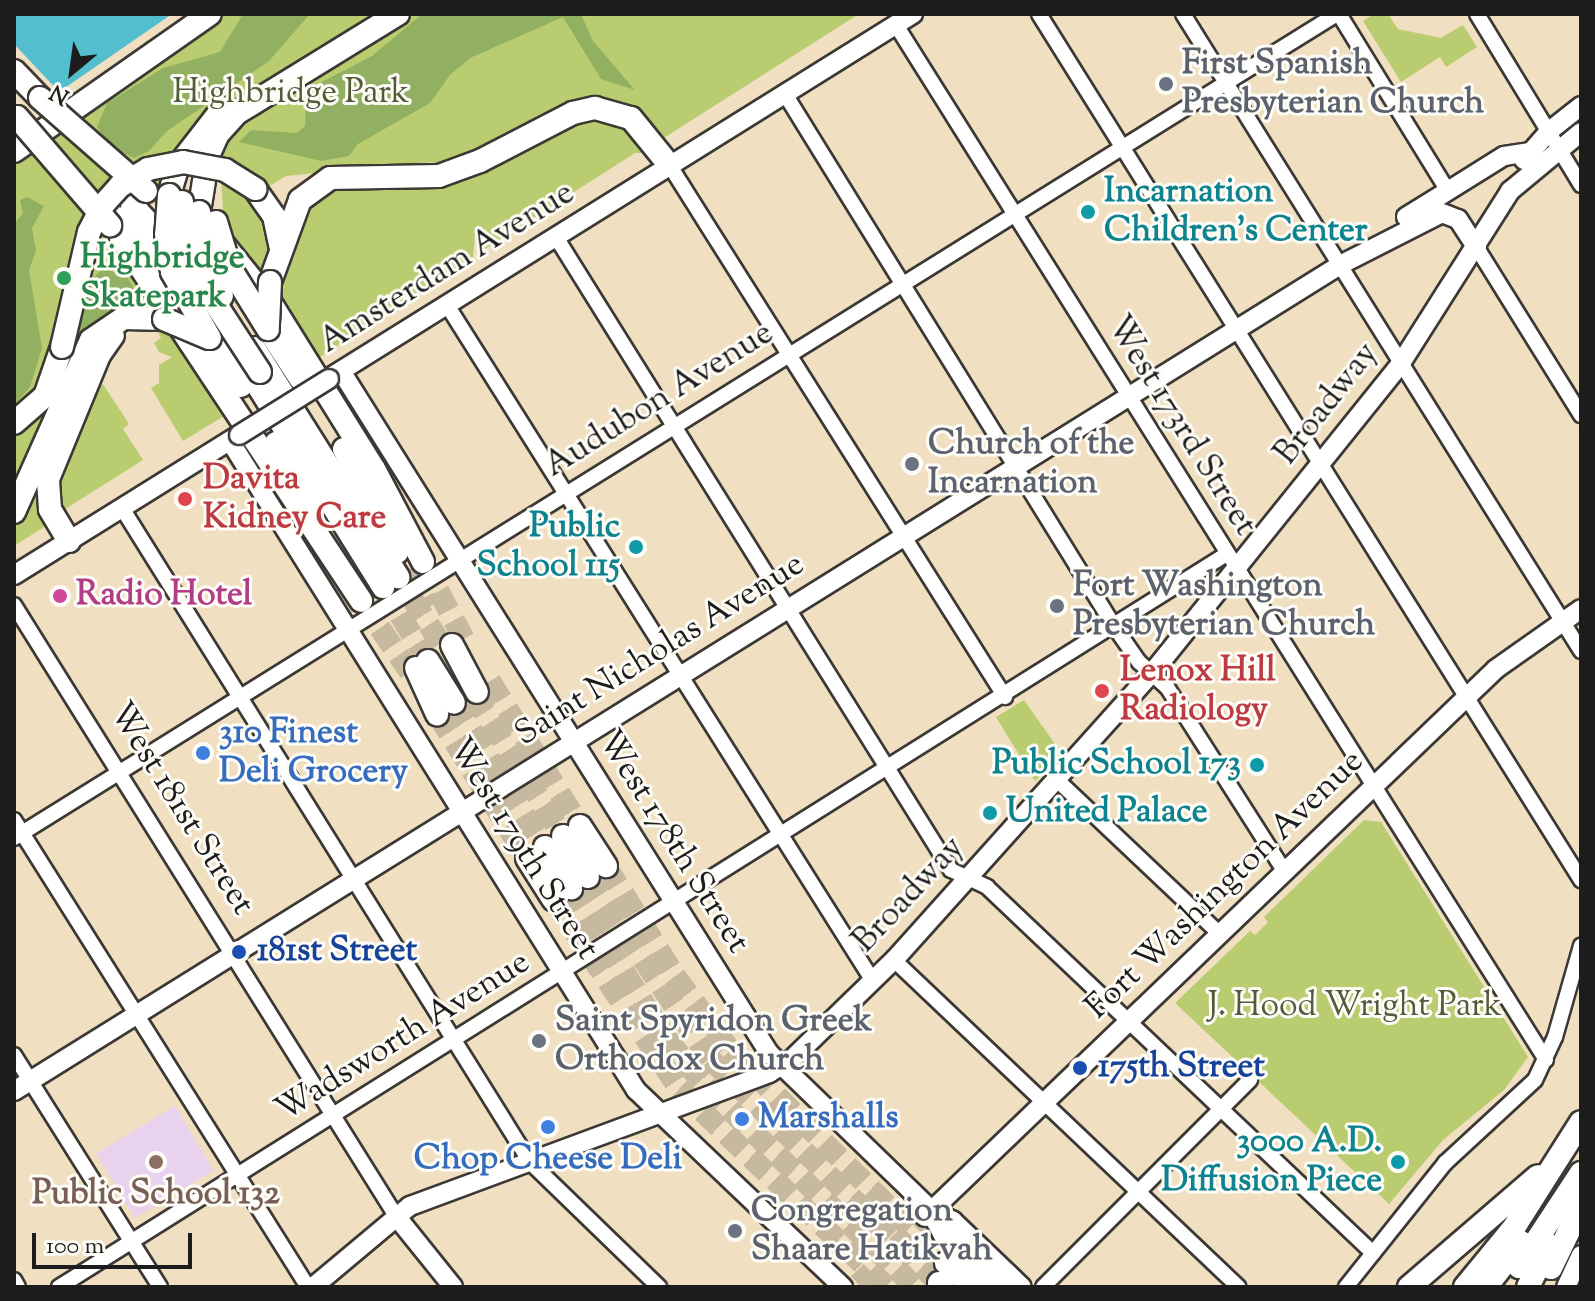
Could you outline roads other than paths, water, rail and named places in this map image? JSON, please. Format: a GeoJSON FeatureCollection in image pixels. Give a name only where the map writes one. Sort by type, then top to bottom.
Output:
{"type":"FeatureCollection","features":[{"type":"Feature","properties":{"kind":"highway"},"geometry":{"type":"LineString","coordinates":[[189,14],[15,122],[126,210],[243,331],[394,580]]}},
{"type":"Feature","properties":{"kind":"highway"},"geometry":{"type":"LineString","coordinates":[[14,151],[210,14]]}},
{"type":"Feature","properties":{"kind":"highway"},"geometry":{"type":"LineString","coordinates":[[282,408],[260,372],[215,280],[191,208],[205,154],[239,95],[378,14]]}},
{"type":"Feature","properties":{"kind":"highway"},"geometry":{"type":"LineString","coordinates":[[394,580],[288,464],[172,272],[166,234],[191,208],[205,154],[232,119],[257,98],[398,14]]}},
{"type":"Feature","properties":{"kind":"highway"},"geometry":{"type":"LineString","coordinates":[[14,71],[40,98],[126,210],[394,580]]}},
{"type":"Feature","properties":{"kind":"highway"},"geometry":{"type":"LineString","coordinates":[[268,329],[270,282],[281,250],[298,203],[321,181],[439,176],[584,110],[611,109],[631,118],[670,166]]}},
{"type":"Feature","properties":{"kind":"highway"},"geometry":{"type":"LineString","coordinates":[[14,423],[47,392],[62,347],[93,223],[125,182],[155,167],[192,163],[225,170],[255,189],[274,216],[281,250]]}},
{"type":"Feature","properties":{"kind":"highway"},"geometry":{"type":"LineString","coordinates":[[191,208],[344,449],[394,580]]}},
{"type":"Feature","properties":{"kind":"highway"},"geometry":{"type":"LineString","coordinates":[[126,210],[203,226],[252,274],[374,469],[394,580]]}},
{"type":"Feature","properties":{"kind":"highway"},"geometry":{"type":"LineString","coordinates":[[14,512],[88,345],[113,322],[157,318],[210,338]]}},
{"type":"Feature","properties":{"kind":"highway"},"geometry":{"type":"LineString","coordinates":[[69,541],[48,501],[51,468],[105,344],[123,328],[157,318]]}},
{"type":"Feature","properties":{"kind":"highway"},"geometry":{"type":"LineString","coordinates":[[466,697],[436,656],[466,697]]}},
{"type":"Feature","properties":{"kind":"highway"},"geometry":{"type":"LineString","coordinates":[[580,882],[554,842],[580,882]]}},
{"type":"Feature","properties":{"kind":"highway"},"geometry":{"type":"LineString","coordinates":[[1465,1287],[1521,1217],[1551,1165],[1581,1122]]}},
{"type":"Feature","properties":{"kind":"highway"},"geometry":{"type":"LineString","coordinates":[[1486,1287],[1534,1222],[1581,1128]]}},
{"type":"Feature","properties":{"kind":"highway"},"geometry":{"type":"LineString","coordinates":[[1409,1287],[1551,1165]]}},
{"type":"Feature","properties":{"kind":"highway"},"geometry":{"type":"LineString","coordinates":[[1504,1287],[1580,1176]]}},
{"type":"Feature","properties":{"kind":"highway"},"geometry":{"type":"LineString","coordinates":[[1528,1287],[1580,1176]]}},
{"type":"Feature","properties":{"kind":"highway"},"geometry":{"type":"LineString","coordinates":[[1542,1287],[1581,1206]]}},
{"type":"Feature","properties":{"kind":"highway"},"geometry":{"type":"LineString","coordinates":[[928,1215],[946,1270],[972,1287]]}},
{"type":"Feature","properties":{"kind":"highway"},"geometry":{"type":"LineString","coordinates":[[946,1270],[1000,1287]]}},
{"type":"Feature","properties":{"kind":"main road","name":"Amsterdam Avenue"},"geometry":{"type":"LineString","coordinates":[[14,575],[913,14]]}},
{"type":"Feature","properties":{"kind":"main road","name":"Broadway"},"geometry":{"type":"LineString","coordinates":[[1510,191],[1581,106]]}},
{"type":"Feature","properties":{"kind":"main road","name":"Broadway"},"geometry":{"type":"LineString","coordinates":[[310,1287],[410,1206],[781,1067],[894,960],[1152,673],[1238,570],[1401,363],[1477,248],[1529,152],[1553,139],[1581,132]]}},
{"type":"Feature","properties":{"kind":"main road","name":"Saint Nicholas Avenue"},"geometry":{"type":"LineString","coordinates":[[22,1086],[1340,265],[1448,191],[1510,153],[1529,152]]}},
{"type":"Feature","properties":{"kind":"main road","name":"Saint Nicholas Avenue"},"geometry":{"type":"LineString","coordinates":[[1340,265],[1442,213],[1458,219],[1477,248]]}},
{"type":"Feature","properties":{"kind":"main road","name":"West 178th Street"},"geometry":{"type":"LineString","coordinates":[[335,375],[459,560],[673,904],[781,1067],[928,1215],[953,1221],[1022,1287]]}},
{"type":"Feature","properties":{"kind":"main road","name":"West 179th Street"},"geometry":{"type":"LineString","coordinates":[[234,438],[348,630],[636,1090],[851,1286]]}},
{"type":"Feature","properties":{"kind":"main road","name":"Fort Washington Avenue"},"geometry":{"type":"LineString","coordinates":[[928,1215],[1466,698],[1562,620],[1581,609]]}},
{"type":"Feature","properties":{"kind":"main road","name":"West 181st Street"},"geometry":{"type":"LineString","coordinates":[[396,1216],[453,1287]]}},
{"type":"Feature","properties":{"kind":"main road"},"geometry":{"type":"LineString","coordinates":[[1566,1287],[1581,1255]]}},
{"type":"Feature","properties":{"kind":"street"},"geometry":{"type":"LineString","coordinates":[[1039,14],[1581,880]]}},
{"type":"Feature","properties":{"kind":"street"},"geometry":{"type":"LineString","coordinates":[[1183,14],[1581,651]]}},
{"type":"Feature","properties":{"kind":"street"},"geometry":{"type":"LineString","coordinates":[[1338,14],[1448,191]]}},
{"type":"Feature","properties":{"kind":"street","name":"Audubon Avenue"},"geometry":{"type":"LineString","coordinates":[[17,831],[120,772],[1338,14]]}},
{"type":"Feature","properties":{"kind":"street"},"geometry":{"type":"LineString","coordinates":[[1477,14],[1581,185]]}},
{"type":"Feature","properties":{"kind":"street","name":"West 173rd Street"},"geometry":{"type":"LineString","coordinates":[[896,25],[1225,555],[1238,570],[1546,1060]]}},
{"type":"Feature","properties":{"kind":"street"},"geometry":{"type":"LineString","coordinates":[[785,94],[1114,626],[1167,687],[1284,871]]}},
{"type":"Feature","properties":{"kind":"street"},"geometry":{"type":"LineString","coordinates":[[670,166],[1005,697]]}},
{"type":"Feature","properties":{"kind":"street"},"geometry":{"type":"LineString","coordinates":[[556,237],[951,870],[987,887],[1373,1253]]}},
{"type":"Feature","properties":{"kind":"street"},"geometry":{"type":"LineString","coordinates":[[1477,248],[1581,415]]}},
{"type":"Feature","properties":{"kind":"street"},"geometry":{"type":"LineString","coordinates":[[447,305],[873,981]]}},
{"type":"Feature","properties":{"kind":"street"},"geometry":{"type":"LineString","coordinates":[[122,508],[530,1162],[659,1287]]}},
{"type":"Feature","properties":{"kind":"street","name":"Wadsworth Avenue"},"geometry":{"type":"LineString","coordinates":[[59,1287],[1005,697],[1225,555]]}},
{"type":"Feature","properties":{"kind":"street","name":"West 181st Street"},"geometry":{"type":"LineString","coordinates":[[14,605],[396,1216]]}},
{"type":"Feature","properties":{"kind":"street"},"geometry":{"type":"LineString","coordinates":[[1057,780],[1220,934]]}},
{"type":"Feature","properties":{"kind":"street"},"geometry":{"type":"LineString","coordinates":[[17,831],[236,1177],[310,1287]]}},
{"type":"Feature","properties":{"kind":"street"},"geometry":{"type":"LineString","coordinates":[[1346,1287],[1445,1163],[1520,1098],[1546,1060],[1581,946]]}},
{"type":"Feature","properties":{"kind":"street"},"geometry":{"type":"LineString","coordinates":[[894,960],[1232,1283]]}},
{"type":"Feature","properties":{"kind":"street"},"geometry":{"type":"LineString","coordinates":[[14,1055],[22,1086],[132,1241],[160,1287]]}},
{"type":"Feature","properties":{"kind":"street"},"geometry":{"type":"LineString","coordinates":[[1043,1287],[1136,1190],[1250,1080]]}},
{"type":"Feature","properties":{"kind":"street"},"geometry":{"type":"LineString","coordinates":[[14,1280],[18,1287]]}},
{"type":"Feature","properties":{"kind":"street"},"geometry":{"type":"LineString","coordinates":[[1215,1287],[1232,1283]]}},
{"type":"Feature","properties":{"kind":"water"},"geometry":{"type":"Polygon","coordinates":[[[14,14],[172,14],[14,123],[14,14]]]}},
{"type":"Feature","properties":{"kind":"tunnel"},"geometry":{"type":"LineString","coordinates":[[423,562],[464,639]]}},
{"type":"Feature","properties":{"kind":"tunnel"},"geometry":{"type":"LineString","coordinates":[[407,570],[429,607]]}},
{"type":"Feature","properties":{"kind":"tunnel"},"geometry":{"type":"LineString","coordinates":[[383,587],[428,661]]}},
{"type":"Feature","properties":{"kind":"tunnel"},"geometry":{"type":"LineString","coordinates":[[411,597],[445,650]]}},
{"type":"Feature","properties":{"kind":"tunnel"},"geometry":{"type":"LineString","coordinates":[[361,601],[410,672]]}},
{"type":"Feature","properties":{"kind":"tunnel"},"geometry":{"type":"LineString","coordinates":[[490,681],[580,826]]}},
{"type":"Feature","properties":{"kind":"tunnel"},"geometry":{"type":"LineString","coordinates":[[473,694],[563,836]]}},
{"type":"Feature","properties":{"kind":"tunnel"},"geometry":{"type":"LineString","coordinates":[[454,703],[545,847]]}},
{"type":"Feature","properties":{"kind":"tunnel"},"geometry":{"type":"LineString","coordinates":[[437,714],[527,858]]}},
{"type":"Feature","properties":{"kind":"tunnel"},"geometry":{"type":"LineString","coordinates":[[606,866],[675,976],[730,1050],[946,1263]]}},
{"type":"Feature","properties":{"kind":"tunnel"},"geometry":{"type":"LineString","coordinates":[[588,877],[710,1059],[939,1283]]}},
{"type":"Feature","properties":{"kind":"tunnel"},"geometry":{"type":"LineString","coordinates":[[571,888],[666,1038],[706,1087],[915,1287]]}},
{"type":"Feature","properties":{"kind":"tunnel"},"geometry":{"type":"LineString","coordinates":[[553,899],[679,1089],[887,1287]]}},
{"type":"Feature","properties":{"kind":"tunnel"},"geometry":{"type":"LineString","coordinates":[[857,1283],[923,1219]]}},
{"type":"Feature","properties":{"kind":"place","name":"First Spanish Presbyterian Church"},"geometry":{"type":"Point","coordinates":[1166,84]}},
{"type":"Feature","properties":{"kind":"place","name":"Incarnation Children's Center"},"geometry":{"type":"Point","coordinates":[1088,212]}},
{"type":"Feature","properties":{"kind":"place","name":"Highbridge Skatepark"},"geometry":{"type":"Point","coordinates":[64,278]}},
{"type":"Feature","properties":{"kind":"place","name":"Church of the Incarnation"},"geometry":{"type":"Point","coordinates":[912,464]}},
{"type":"Feature","properties":{"kind":"place","name":"Davita Kidney Care"},"geometry":{"type":"Point","coordinates":[185,499]}},
{"type":"Feature","properties":{"kind":"place","name":"Public School 115"},"geometry":{"type":"Point","coordinates":[636,547]}},
{"type":"Feature","properties":{"kind":"place","name":"Radio Hotel"},"geometry":{"type":"Point","coordinates":[60,596]}},
{"type":"Feature","properties":{"kind":"place","name":"Fort Washington Presbyterian Church"},"geometry":{"type":"Point","coordinates":[1057,606]}},
{"type":"Feature","properties":{"kind":"place","name":"Lenox Hill Radiology"},"geometry":{"type":"Point","coordinates":[1102,691]}},
{"type":"Feature","properties":{"kind":"place","name":"310 Finest Deli Grocery"},"geometry":{"type":"Point","coordinates":[203,753]}},
{"type":"Feature","properties":{"kind":"place","name":"Public School 173"},"geometry":{"type":"Point","coordinates":[1257,765]}},
{"type":"Feature","properties":{"kind":"place","name":"United Palace"},"geometry":{"type":"Point","coordinates":[990,813]}},
{"type":"Feature","properties":{"kind":"place","name":"181st Street"},"geometry":{"type":"Point","coordinates":[239,952]}},
{"type":"Feature","properties":{"kind":"place","name":"Saint Spyridon Greek Orthodox Church"},"geometry":{"type":"Point","coordinates":[539,1041]}},
{"type":"Feature","properties":{"kind":"place","name":"175th Street"},"geometry":{"type":"Point","coordinates":[1080,1068]}},
{"type":"Feature","properties":{"kind":"place","name":"Marshalls"},"geometry":{"type":"Point","coordinates":[742,1119]}},
{"type":"Feature","properties":{"kind":"place","name":"Chop Cheese Deli"},"geometry":{"type":"Point","coordinates":[548,1127]}},
{"type":"Feature","properties":{"kind":"place","name":"Public School 132"},"geometry":{"type":"Point","coordinates":[156,1162]}},
{"type":"Feature","properties":{"kind":"place","name":"3000 A.D. Diffusion Piece"},"geometry":{"type":"Point","coordinates":[1398,1162]}},
{"type":"Feature","properties":{"kind":"place","name":"Congregation Shaare Hatikvah"},"geometry":{"type":"Point","coordinates":[735,1231]}},
{"type":"Feature","properties":{"kind":"park label","name":"Highbridge Park"},"geometry":{"type":"Point","coordinates":[291,94]}},
{"type":"Feature","properties":{"kind":"park label","name":"J. Hood Wright Park"},"geometry":{"type":"Point","coordinates":[1355,1007]}}]}
